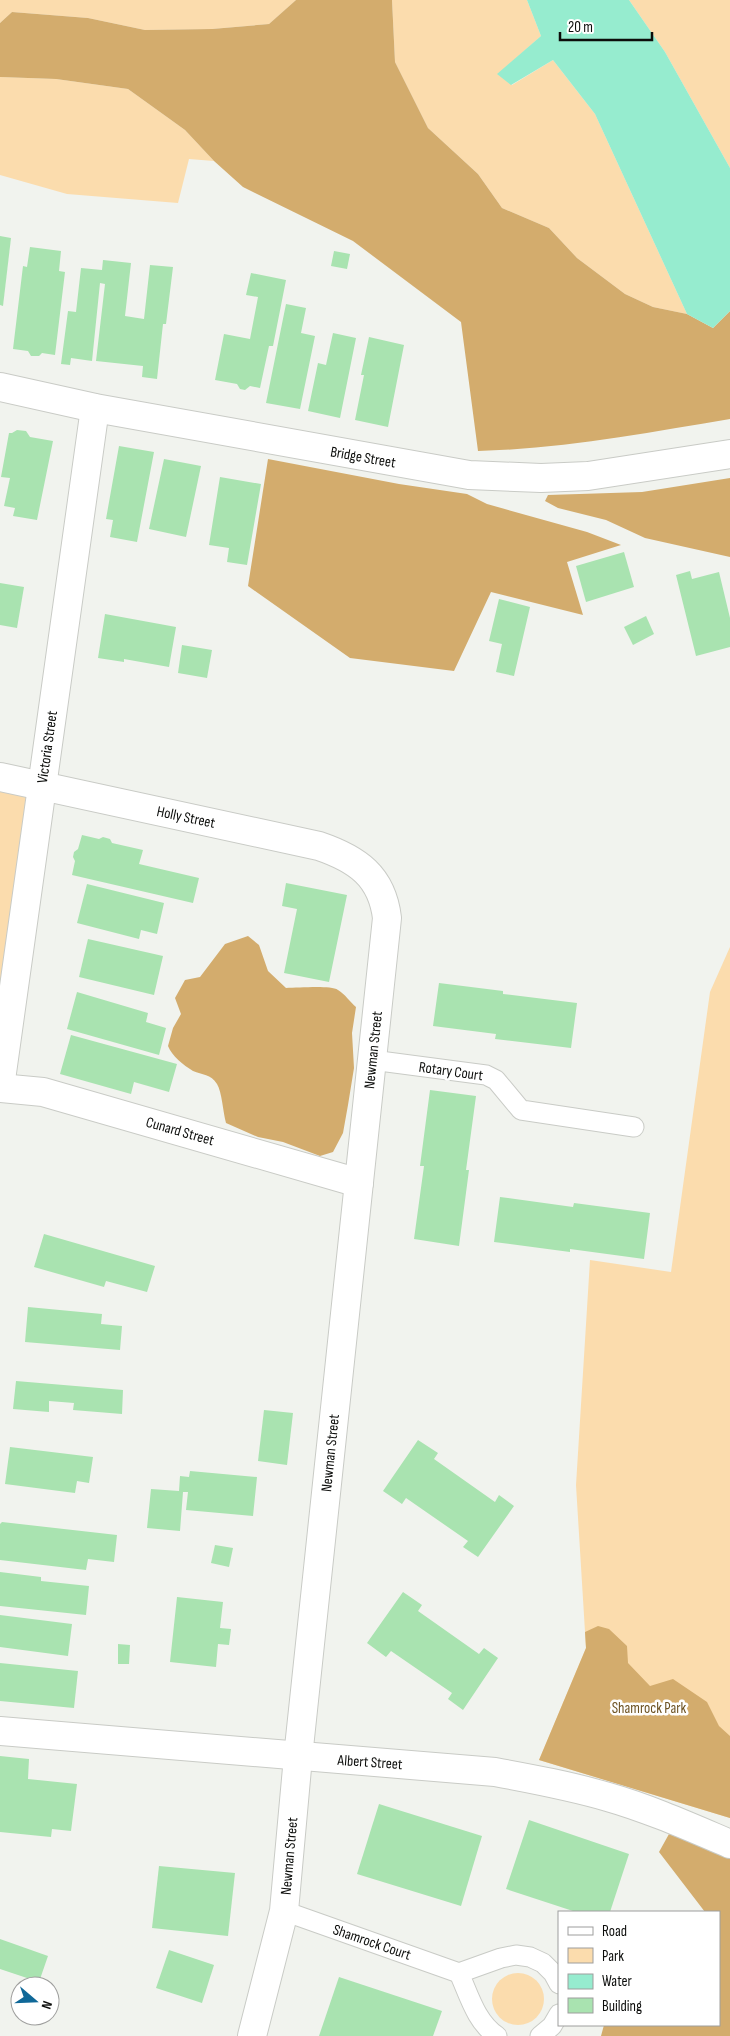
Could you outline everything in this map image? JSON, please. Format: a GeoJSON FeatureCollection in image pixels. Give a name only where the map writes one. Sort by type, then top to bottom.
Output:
{"type":"FeatureCollection","features":[{"type":"Feature","properties":{"kind":"street","name":"Bridge Street"},"geometry":{"type":"LineString","coordinates":[[0,387],[95,408],[469,476],[541,478],[588,476],[730,454]]}},
{"type":"Feature","properties":{"kind":"street","name":"Victoria Street"},"geometry":{"type":"LineString","coordinates":[[0,1088],[95,408]]}},
{"type":"Feature","properties":{"kind":"street","name":"Holly Street"},"geometry":{"type":"LineString","coordinates":[[0,776],[319,846],[345,856],[367,872]]}},
{"type":"Feature","properties":{"kind":"street","name":"Newman Street"},"geometry":{"type":"LineString","coordinates":[[252,2036],[284,1911],[298,1757],[387,918],[381,891],[367,872]]}},
{"type":"Feature","properties":{"kind":"street","name":"Cunard Street"},"geometry":{"type":"LineString","coordinates":[[0,1088],[43,1092],[358,1183]]}},
{"type":"Feature","properties":{"kind":"street","name":"Albert Street"},"geometry":{"type":"LineString","coordinates":[[0,1731],[495,1772],[552,1782],[609,1797],[670,1818],[730,1844]]}},
{"type":"Feature","properties":{"kind":"lane","name":"Rotary Court"},"geometry":{"type":"LineString","coordinates":[[372,1060],[486,1075],[496,1080],[517,1107],[526,1112],[634,1127]]}},
{"type":"Feature","properties":{"kind":"lane","name":"Shamrock Court"},"geometry":{"type":"LineString","coordinates":[[284,1911],[459,1973]]}},
{"type":"Feature","properties":{"kind":"lane"},"geometry":{"type":"LineString","coordinates":[[496,2036],[488,2030],[480,2019],[459,1973],[516,1955],[530,1957],[543,1963],[553,1973],[558,1982]]}},
{"type":"Feature","properties":{"kind":"lane"},"geometry":{"type":"LineString","coordinates":[[540,2036],[552,2026],[558,2016]]}},
{"type":"Feature","properties":{"kind":"green space"},"geometry":{"type":"Polygon","coordinates":[[[0,0],[296,0],[269,24],[212,29],[145,30],[88,18],[12,12],[0,23],[0,0]]]}},
{"type":"Feature","properties":{"kind":"green space"},"geometry":{"type":"Polygon","coordinates":[[[296,0],[392,0],[395,62],[428,128],[478,174],[502,208],[549,228],[577,258],[625,294],[653,307],[687,314],[713,328],[730,311],[730,419],[572,444],[478,451],[461,322],[353,241],[243,187],[214,161],[185,130],[128,89],[56,79],[0,77],[0,23],[12,12],[88,18],[145,30],[212,29],[269,24],[296,0]]]}},
{"type":"Feature","properties":{"kind":"green space"},"geometry":{"type":"Polygon","coordinates":[[[392,0],[527,0],[541,36],[498,74],[512,85],[553,60],[595,114],[687,314],[653,307],[625,294],[577,258],[549,228],[502,208],[478,174],[428,128],[395,62],[392,0]]]}},
{"type":"Feature","properties":{"kind":"green space"},"geometry":{"type":"Polygon","coordinates":[[[629,0],[730,0],[730,168],[665,52],[629,0]]]}},
{"type":"Feature","properties":{"kind":"green space"},"geometry":{"type":"Polygon","coordinates":[[[0,77],[56,79],[128,89],[185,130],[214,161],[189,159],[178,203],[67,194],[0,175],[0,77]]]}},
{"type":"Feature","properties":{"kind":"green space"},"geometry":{"type":"Polygon","coordinates":[[[268,459],[399,484],[467,494],[487,504],[587,532],[621,545],[567,562],[583,615],[491,592],[454,671],[350,658],[248,586],[268,459]]]}},
{"type":"Feature","properties":{"kind":"green space"},"geometry":{"type":"Polygon","coordinates":[[[730,478],[730,557],[645,538],[606,520],[558,508],[545,501],[548,495],[642,492],[730,478]]]}},
{"type":"Feature","properties":{"kind":"green space"},"geometry":{"type":"Polygon","coordinates":[[[0,777],[42,786],[0,1087],[0,777]]]}},
{"type":"Feature","properties":{"kind":"green space"},"geometry":{"type":"Polygon","coordinates":[[[248,936],[259,945],[268,971],[286,988],[334,988],[356,1007],[352,1033],[354,1068],[343,1133],[333,1152],[320,1156],[283,1142],[258,1137],[226,1123],[220,1092],[215,1081],[185,1066],[175,1057],[168,1046],[173,1028],[181,1014],[175,998],[185,980],[200,977],[225,944],[248,936]]]}},
{"type":"Feature","properties":{"kind":"green space","name":"Shamrock Park"},"geometry":{"type":"Polygon","coordinates":[[[730,947],[730,1818],[539,1760],[586,1648],[576,1485],[590,1260],[671,1272],[710,992],[730,947]]]}},
{"type":"Feature","properties":{"kind":"green space"},"geometry":{"type":"Polygon","coordinates":[[[598,1626],[609,1629],[627,1646],[628,1663],[650,1686],[673,1679],[707,1702],[719,1726],[730,1736],[730,1818],[539,1760],[586,1648],[585,1632],[598,1626]]]}},
{"type":"Feature","properties":{"kind":"green space"},"geometry":{"type":"Polygon","coordinates":[[[669,1834],[730,1857],[730,2036],[601,2036],[604,2026],[720,2026],[720,1911],[704,1911],[659,1852],[669,1834]]]}},
{"type":"Feature","properties":{"kind":"green space"},"geometry":{"type":"Polygon","coordinates":[[[513,1973],[523,1973],[532,1977],[540,1985],[544,1999],[540,2013],[532,2021],[523,2025],[513,2025],[504,2021],[496,2013],[492,2004],[492,1994],[496,1985],[504,1977],[513,1973]]]}},
{"type":"Feature","properties":{"kind":"water"},"geometry":{"type":"Polygon","coordinates":[[[527,0],[629,0],[665,52],[730,168],[730,311],[713,328],[687,314],[595,114],[553,60],[511,85],[497,74],[541,36],[527,0]]]}},
{"type":"Feature","properties":{"kind":"building"},"geometry":{"type":"Polygon","coordinates":[[[0,236],[11,238],[3,306],[0,305],[0,236]]]}},
{"type":"Feature","properties":{"kind":"building"},"geometry":{"type":"Polygon","coordinates":[[[30,247],[61,251],[59,271],[65,272],[55,355],[42,353],[39,356],[31,356],[28,351],[13,349],[23,266],[27,267],[30,247]]]}},
{"type":"Feature","properties":{"kind":"building"},"geometry":{"type":"Polygon","coordinates":[[[334,251],[350,254],[347,269],[331,266],[334,251]]]}},
{"type":"Feature","properties":{"kind":"building"},"geometry":{"type":"Polygon","coordinates":[[[103,260],[131,263],[125,316],[144,319],[150,265],[173,267],[166,324],[163,324],[157,379],[142,377],[143,366],[96,361],[105,284],[100,283],[92,361],[71,358],[70,365],[61,364],[68,311],[76,312],[81,268],[102,270],[103,260]]]}},
{"type":"Feature","properties":{"kind":"building"},"geometry":{"type":"Polygon","coordinates":[[[251,273],[286,280],[273,346],[269,346],[260,388],[250,386],[245,390],[240,389],[237,384],[215,380],[224,334],[250,339],[258,297],[246,295],[251,273]]]}},
{"type":"Feature","properties":{"kind":"building"},"geometry":{"type":"Polygon","coordinates":[[[286,304],[306,308],[301,333],[315,336],[300,409],[266,403],[286,304]]]}},
{"type":"Feature","properties":{"kind":"building"},"geometry":{"type":"Polygon","coordinates":[[[333,333],[356,338],[340,418],[308,411],[318,363],[326,365],[333,333]]]}},
{"type":"Feature","properties":{"kind":"building"},"geometry":{"type":"Polygon","coordinates":[[[369,337],[404,345],[388,427],[355,420],[364,375],[361,375],[369,337]]]}},
{"type":"Feature","properties":{"kind":"building"},"geometry":{"type":"Polygon","coordinates":[[[17,430],[26,431],[30,437],[53,441],[37,520],[13,516],[15,508],[4,506],[10,478],[1,477],[9,433],[17,430]]]}},
{"type":"Feature","properties":{"kind":"building"},"geometry":{"type":"Polygon","coordinates":[[[119,446],[154,452],[137,542],[110,537],[113,520],[106,519],[119,446]]]}},
{"type":"Feature","properties":{"kind":"building"},"geometry":{"type":"Polygon","coordinates":[[[164,459],[201,466],[186,537],[149,529],[164,459]]]}},
{"type":"Feature","properties":{"kind":"building"},"geometry":{"type":"Polygon","coordinates":[[[220,477],[261,484],[247,565],[227,562],[229,548],[209,545],[220,477]]]}},
{"type":"Feature","properties":{"kind":"building"},"geometry":{"type":"Polygon","coordinates":[[[624,552],[634,587],[586,602],[576,566],[624,552]]]}},
{"type":"Feature","properties":{"kind":"building"},"geometry":{"type":"Polygon","coordinates":[[[690,571],[692,579],[719,572],[730,618],[730,647],[696,656],[676,575],[690,571]]]}},
{"type":"Feature","properties":{"kind":"building"},"geometry":{"type":"Polygon","coordinates":[[[0,583],[24,587],[17,628],[0,625],[0,583]]]}},
{"type":"Feature","properties":{"kind":"building"},"geometry":{"type":"Polygon","coordinates":[[[499,599],[530,607],[514,676],[496,672],[502,644],[489,641],[499,599]]]}},
{"type":"Feature","properties":{"kind":"building"},"geometry":{"type":"Polygon","coordinates":[[[105,614],[176,627],[169,667],[124,659],[124,662],[98,658],[105,614]]]}},
{"type":"Feature","properties":{"kind":"building"},"geometry":{"type":"Polygon","coordinates":[[[646,616],[654,634],[633,645],[624,627],[646,616]]]}},
{"type":"Feature","properties":{"kind":"building"},"geometry":{"type":"Polygon","coordinates":[[[182,645],[212,650],[207,678],[178,673],[182,645]]]}},
{"type":"Feature","properties":{"kind":"building"},"geometry":{"type":"Polygon","coordinates":[[[82,835],[99,839],[103,837],[110,839],[112,843],[143,850],[139,864],[199,878],[193,903],[72,875],[75,861],[73,857],[74,852],[78,849],[82,835]]]}},
{"type":"Feature","properties":{"kind":"building"},"geometry":{"type":"Polygon","coordinates":[[[286,883],[347,895],[329,982],[284,973],[297,909],[282,906],[286,883]]]}},
{"type":"Feature","properties":{"kind":"building"},"geometry":{"type":"Polygon","coordinates":[[[87,884],[164,903],[157,934],[141,930],[139,939],[77,923],[87,884]]]}},
{"type":"Feature","properties":{"kind":"building"},"geometry":{"type":"Polygon","coordinates":[[[88,939],[163,956],[154,995],[79,977],[88,939]]]}},
{"type":"Feature","properties":{"kind":"building"},"geometry":{"type":"Polygon","coordinates":[[[439,983],[503,991],[503,994],[577,1003],[571,1048],[495,1039],[496,1034],[433,1026],[439,983]]]}},
{"type":"Feature","properties":{"kind":"building"},"geometry":{"type":"Polygon","coordinates":[[[77,992],[148,1013],[146,1022],[166,1028],[159,1055],[67,1029],[77,992]]]}},
{"type":"Feature","properties":{"kind":"building"},"geometry":{"type":"Polygon","coordinates":[[[71,1035],[177,1064],[169,1092],[134,1082],[131,1094],[60,1074],[71,1035]]]}},
{"type":"Feature","properties":{"kind":"building"},"geometry":{"type":"Polygon","coordinates":[[[430,1090],[476,1096],[466,1170],[469,1170],[459,1246],[414,1239],[424,1166],[420,1166],[430,1090]]]}},
{"type":"Feature","properties":{"kind":"building"},"geometry":{"type":"Polygon","coordinates":[[[500,1197],[573,1207],[574,1203],[650,1213],[644,1259],[570,1249],[570,1252],[494,1242],[500,1197]]]}},
{"type":"Feature","properties":{"kind":"building"},"geometry":{"type":"Polygon","coordinates":[[[44,1234],[155,1266],[147,1292],[106,1281],[104,1287],[34,1267],[44,1234]]]}},
{"type":"Feature","properties":{"kind":"building"},"geometry":{"type":"Polygon","coordinates":[[[28,1307],[102,1314],[101,1324],[122,1326],[120,1350],[25,1342],[28,1307]]]}},
{"type":"Feature","properties":{"kind":"building"},"geometry":{"type":"Polygon","coordinates":[[[16,1381],[123,1390],[122,1414],[73,1410],[74,1403],[49,1401],[49,1412],[13,1409],[16,1381]]]}},
{"type":"Feature","properties":{"kind":"building"},"geometry":{"type":"Polygon","coordinates":[[[264,1410],[293,1413],[287,1465],[258,1461],[264,1410]]]}},
{"type":"Feature","properties":{"kind":"building"},"geometry":{"type":"Polygon","coordinates":[[[418,1440],[438,1453],[434,1459],[495,1502],[499,1495],[514,1506],[478,1557],[463,1547],[468,1541],[406,1498],[402,1504],[383,1491],[418,1440]]]}},
{"type":"Feature","properties":{"kind":"building"},"geometry":{"type":"Polygon","coordinates":[[[10,1447],[93,1457],[89,1483],[77,1481],[75,1493],[5,1484],[10,1447]]]}},
{"type":"Feature","properties":{"kind":"building"},"geometry":{"type":"Polygon","coordinates":[[[190,1471],[257,1477],[253,1516],[186,1510],[188,1492],[183,1492],[180,1531],[147,1528],[151,1489],[179,1491],[180,1476],[189,1477],[190,1471]]]}},
{"type":"Feature","properties":{"kind":"building"},"geometry":{"type":"Polygon","coordinates":[[[2,1522],[117,1535],[114,1562],[88,1559],[86,1570],[0,1560],[0,1524],[2,1522]]]}},
{"type":"Feature","properties":{"kind":"building"},"geometry":{"type":"Polygon","coordinates":[[[215,1545],[233,1548],[229,1567],[211,1563],[215,1545]]]}},
{"type":"Feature","properties":{"kind":"building"},"geometry":{"type":"Polygon","coordinates":[[[0,1572],[41,1577],[41,1581],[89,1586],[86,1615],[0,1606],[0,1572]]]}},
{"type":"Feature","properties":{"kind":"building"},"geometry":{"type":"Polygon","coordinates":[[[403,1592],[422,1605],[418,1611],[479,1654],[484,1648],[498,1658],[463,1710],[448,1699],[452,1693],[391,1651],[386,1657],[367,1643],[403,1592]]]}},
{"type":"Feature","properties":{"kind":"building"},"geometry":{"type":"Polygon","coordinates":[[[177,1597],[223,1602],[220,1628],[231,1629],[229,1645],[218,1644],[216,1667],[170,1662],[177,1597]]]}},
{"type":"Feature","properties":{"kind":"building"},"geometry":{"type":"Polygon","coordinates":[[[0,1615],[72,1624],[68,1656],[0,1647],[0,1615]]]}},
{"type":"Feature","properties":{"kind":"building"},"geometry":{"type":"Polygon","coordinates":[[[118,1644],[130,1645],[129,1664],[118,1664],[118,1644]]]}},
{"type":"Feature","properties":{"kind":"building"},"geometry":{"type":"Polygon","coordinates":[[[0,1663],[78,1671],[74,1708],[0,1701],[0,1663]]]}},
{"type":"Feature","properties":{"kind":"building"},"geometry":{"type":"Polygon","coordinates":[[[0,1756],[29,1759],[28,1779],[77,1784],[71,1831],[52,1829],[51,1837],[0,1832],[0,1756]]]}},
{"type":"Feature","properties":{"kind":"building"},"geometry":{"type":"Polygon","coordinates":[[[379,1804],[482,1836],[461,1906],[357,1874],[379,1804]]]}},
{"type":"Feature","properties":{"kind":"building"},"geometry":{"type":"Polygon","coordinates":[[[529,1820],[629,1854],[610,1911],[573,1911],[506,1889],[529,1820]]]}},
{"type":"Feature","properties":{"kind":"building"},"geometry":{"type":"Polygon","coordinates":[[[159,1866],[235,1873],[228,1936],[152,1928],[159,1866]]]}},
{"type":"Feature","properties":{"kind":"building"},"geometry":{"type":"Polygon","coordinates":[[[0,1939],[48,1956],[41,1976],[21,1976],[0,1969],[0,1939]]]}},
{"type":"Feature","properties":{"kind":"building"},"geometry":{"type":"Polygon","coordinates":[[[169,1950],[214,1965],[202,2003],[156,1988],[169,1950]]]}},
{"type":"Feature","properties":{"kind":"building"},"geometry":{"type":"Polygon","coordinates":[[[339,1977],[442,2011],[433,2036],[319,2036],[339,1977]]]}}]}
